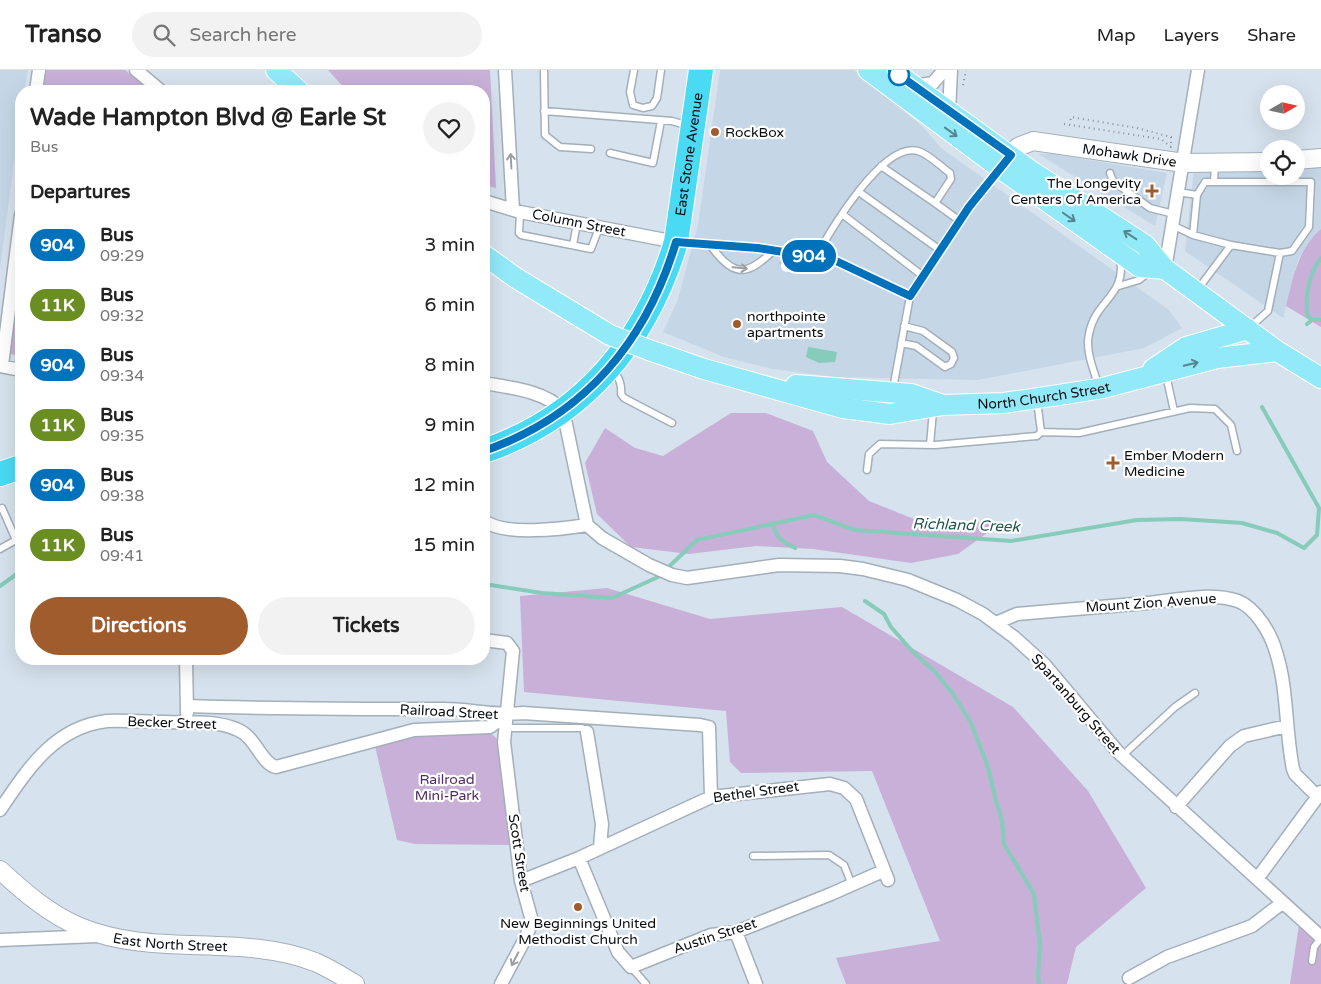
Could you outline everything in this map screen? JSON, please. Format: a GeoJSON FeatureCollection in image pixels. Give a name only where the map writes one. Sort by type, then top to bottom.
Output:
{"type":"FeatureCollection","features":[{"type":"Feature","properties":{"kind":"highway","name":"East Stone Avenue"},"geometry":{"type":"LineString","coordinates":[[490,449],[518,437],[563,410],[610,367],[644,321],[668,269],[676,242],[702,70]]}},
{"type":"Feature","properties":{"kind":"highway"},"geometry":{"type":"LineString","coordinates":[[0,474],[15,469]]}},
{"type":"Feature","properties":{"kind":"main road"},"geometry":{"type":"LineString","coordinates":[[276,70],[292,85]]}},
{"type":"Feature","properties":{"kind":"main road"},"geometry":{"type":"LineString","coordinates":[[868,70],[1006,162],[1145,245],[1159,269]]}},
{"type":"Feature","properties":{"kind":"main road"},"geometry":{"type":"LineString","coordinates":[[892,70],[949,113],[1006,162],[1119,252],[1140,266],[1159,269],[1196,292],[1277,351],[1321,378]]}},
{"type":"Feature","properties":{"kind":"main road","name":"Mohawk Drive"},"geometry":{"type":"LineString","coordinates":[[1006,162],[1018,147],[1033,141],[1184,162],[1260,162]]}},
{"type":"Feature","properties":{"kind":"main road"},"geometry":{"type":"LineString","coordinates":[[1305,159],[1321,158]]}},
{"type":"Feature","properties":{"kind":"main road","name":"North Church Street"},"geometry":{"type":"LineString","coordinates":[[490,259],[516,278],[610,335],[649,350],[843,408],[890,414],[937,405],[1004,403],[1099,388],[1144,376],[1164,366],[1186,347],[1248,329]]}},
{"type":"Feature","properties":{"kind":"main road","name":"North Church Street"},"geometry":{"type":"LineString","coordinates":[[1164,366],[1277,351]]}},
{"type":"Feature","properties":{"kind":"main road","name":"North Church Street"},"geometry":{"type":"LineString","coordinates":[[762,385],[793,384],[912,394],[937,405]]}},
{"type":"Feature","properties":{"kind":"main road"},"geometry":{"type":"LineString","coordinates":[[809,398],[880,404],[890,402],[892,393]]}},
{"type":"Feature","properties":{"kind":"main road","name":"East North Street"},"geometry":{"type":"LineString","coordinates":[[0,870],[29,897],[68,921],[108,936],[146,943],[260,950],[292,956],[315,962],[355,984]]}},
{"type":"Feature","properties":{"kind":"street"},"geometry":{"type":"LineString","coordinates":[[37,85],[39,70]]}},
{"type":"Feature","properties":{"kind":"street"},"geometry":{"type":"LineString","coordinates":[[136,70],[154,85]]}},
{"type":"Feature","properties":{"kind":"street"},"geometry":{"type":"LineString","coordinates":[[505,70],[516,211]]}},
{"type":"Feature","properties":{"kind":"street"},"geometry":{"type":"LineString","coordinates":[[914,86],[932,83],[944,70]]}},
{"type":"Feature","properties":{"kind":"street"},"geometry":{"type":"LineString","coordinates":[[949,113],[951,70]]}},
{"type":"Feature","properties":{"kind":"street"},"geometry":{"type":"LineString","coordinates":[[1159,269],[1173,220],[1198,70]]}},
{"type":"Feature","properties":{"kind":"street","name":"Column Street"},"geometry":{"type":"LineString","coordinates":[[490,203],[516,211],[676,242]]}},
{"type":"Feature","properties":{"kind":"street"},"geometry":{"type":"LineString","coordinates":[[786,266],[794,246]]}},
{"type":"Feature","properties":{"kind":"street"},"geometry":{"type":"LineString","coordinates":[[15,266],[1,365],[15,368]]}},
{"type":"Feature","properties":{"kind":"street"},"geometry":{"type":"LineString","coordinates":[[490,384],[537,394],[556,403],[563,410],[588,525],[570,528],[521,529],[497,527],[490,524]]}},
{"type":"Feature","properties":{"kind":"street","name":"Spartanburg Street"},"geometry":{"type":"LineString","coordinates":[[588,525],[602,538],[649,565],[672,575],[698,577],[779,565],[863,569],[934,589],[966,604],[996,623],[1045,665],[1122,756],[1321,937]]}},
{"type":"Feature","properties":{"kind":"street","name":"Mount Zion Avenue"},"geometry":{"type":"LineString","coordinates":[[996,623],[1017,614],[1190,598],[1217,597],[1240,602],[1249,607],[1273,642],[1280,668],[1295,774],[1319,794]]}},
{"type":"Feature","properties":{"kind":"street","name":"Scott Street"},"geometry":{"type":"LineString","coordinates":[[490,641],[507,643],[513,651],[504,742],[521,881],[532,921],[522,945],[501,984]]}},
{"type":"Feature","properties":{"kind":"street"},"geometry":{"type":"LineString","coordinates":[[186,665],[187,723]]}},
{"type":"Feature","properties":{"kind":"street","name":"Railroad Street"},"geometry":{"type":"LineString","coordinates":[[187,706],[301,710],[447,709],[506,715],[523,713],[709,727],[711,797]]}},
{"type":"Feature","properties":{"kind":"street","name":"Becker Street"},"geometry":{"type":"LineString","coordinates":[[0,810],[20,781],[50,744],[78,727],[107,722],[226,725],[238,729],[254,742],[267,764],[276,767],[414,730],[490,727],[506,715]]}},
{"type":"Feature","properties":{"kind":"street"},"geometry":{"type":"LineString","coordinates":[[1176,807],[1230,746],[1244,736],[1287,726]]}},
{"type":"Feature","properties":{"kind":"street"},"geometry":{"type":"LineString","coordinates":[[587,732],[602,824],[600,847]]}},
{"type":"Feature","properties":{"kind":"street","name":"Bethel Street"},"geometry":{"type":"LineString","coordinates":[[521,881],[579,858],[711,797],[810,784],[830,784],[844,788],[856,799],[885,875]]}},
{"type":"Feature","properties":{"kind":"street"},"geometry":{"type":"LineString","coordinates":[[1257,879],[1319,794]]}},
{"type":"Feature","properties":{"kind":"street"},"geometry":{"type":"LineString","coordinates":[[579,858],[618,952],[631,967]]}},
{"type":"Feature","properties":{"kind":"street","name":"Austin Street"},"geometry":{"type":"LineString","coordinates":[[631,967],[711,935],[736,932],[852,885],[885,875]]}},
{"type":"Feature","properties":{"kind":"street"},"geometry":{"type":"LineString","coordinates":[[1128,982],[1167,957],[1252,926],[1282,903]]}},
{"type":"Feature","properties":{"kind":"street"},"geometry":{"type":"LineString","coordinates":[[736,932],[756,984]]}},
{"type":"Feature","properties":{"kind":"street"},"geometry":{"type":"LineString","coordinates":[[0,940],[108,936]]}},
{"type":"Feature","properties":{"kind":"lane"},"geometry":{"type":"LineString","coordinates":[[544,70],[545,135],[560,147],[591,150]]}},
{"type":"Feature","properties":{"kind":"lane"},"geometry":{"type":"LineString","coordinates":[[634,70],[630,92],[633,105],[643,108],[652,106],[657,98],[661,70]]}},
{"type":"Feature","properties":{"kind":"lane"},"geometry":{"type":"LineString","coordinates":[[544,111],[661,121],[693,126]]}},
{"type":"Feature","properties":{"kind":"lane"},"geometry":{"type":"LineString","coordinates":[[610,153],[653,163],[661,121]]}},
{"type":"Feature","properties":{"kind":"lane"},"geometry":{"type":"LineString","coordinates":[[816,257],[832,226],[881,166],[899,152],[918,151],[950,173],[951,179],[935,203]]}},
{"type":"Feature","properties":{"kind":"lane"},"geometry":{"type":"LineString","coordinates":[[892,393],[910,296],[960,220],[1006,162]]}},
{"type":"Feature","properties":{"kind":"lane"},"geometry":{"type":"LineString","coordinates":[[1214,163],[1214,182]]}},
{"type":"Feature","properties":{"kind":"lane"},"geometry":{"type":"LineString","coordinates":[[881,166],[960,220]]}},
{"type":"Feature","properties":{"kind":"lane"},"geometry":{"type":"LineString","coordinates":[[1110,173],[1113,181],[1150,208],[1173,220],[1193,235],[1231,245],[1280,253],[1292,251],[1309,227],[1311,182],[1205,182],[1197,195],[1193,235]]}},
{"type":"Feature","properties":{"kind":"lane"},"geometry":{"type":"LineString","coordinates":[[859,192],[940,250]]}},
{"type":"Feature","properties":{"kind":"lane"},"geometry":{"type":"LineString","coordinates":[[1178,192],[1197,195]]}},
{"type":"Feature","properties":{"kind":"lane"},"geometry":{"type":"LineString","coordinates":[[516,211],[519,233],[521,235],[593,248],[599,228]]}},
{"type":"Feature","properties":{"kind":"lane"},"geometry":{"type":"LineString","coordinates":[[842,214],[923,276]]}},
{"type":"Feature","properties":{"kind":"lane"},"geometry":{"type":"LineString","coordinates":[[573,245],[577,223]]}},
{"type":"Feature","properties":{"kind":"lane"},"geometry":{"type":"LineString","coordinates":[[676,242],[773,251],[834,260],[910,296]]}},
{"type":"Feature","properties":{"kind":"lane"},"geometry":{"type":"LineString","coordinates":[[710,245],[723,262],[735,269],[752,268],[773,251]]}},
{"type":"Feature","properties":{"kind":"lane"},"geometry":{"type":"LineString","coordinates":[[1196,292],[1210,270],[1231,245]]}},
{"type":"Feature","properties":{"kind":"lane"},"geometry":{"type":"LineString","coordinates":[[1099,388],[1090,355],[1088,335],[1097,311],[1119,286],[1122,273],[1119,252]]}},
{"type":"Feature","properties":{"kind":"lane"},"geometry":{"type":"LineString","coordinates":[[1248,329],[1268,311],[1280,253]]}},
{"type":"Feature","properties":{"kind":"lane"},"geometry":{"type":"LineString","coordinates":[[1119,286],[1139,280],[1159,269]]}},
{"type":"Feature","properties":{"kind":"lane"},"geometry":{"type":"LineString","coordinates":[[901,343],[916,346],[945,367],[951,364],[954,358],[952,352],[923,331],[904,326]]}},
{"type":"Feature","properties":{"kind":"lane"},"geometry":{"type":"LineString","coordinates":[[1164,366],[1174,411]]}},
{"type":"Feature","properties":{"kind":"lane"},"geometry":{"type":"LineString","coordinates":[[610,367],[619,378],[622,386],[621,394],[624,398],[672,423]]}},
{"type":"Feature","properties":{"kind":"lane"},"geometry":{"type":"LineString","coordinates":[[1036,398],[1040,432]]}},
{"type":"Feature","properties":{"kind":"lane"},"geometry":{"type":"LineString","coordinates":[[930,444],[937,405]]}},
{"type":"Feature","properties":{"kind":"lane"},"geometry":{"type":"LineString","coordinates":[[867,470],[869,454],[880,444],[930,444],[1030,438],[1037,436],[1040,432],[1079,433],[1190,408],[1215,409],[1231,425],[1237,451]]}},
{"type":"Feature","properties":{"kind":"lane"},"geometry":{"type":"LineString","coordinates":[[0,509],[2,508],[15,538]]}},
{"type":"Feature","properties":{"kind":"lane"},"geometry":{"type":"LineString","coordinates":[[0,549],[15,541]]}},
{"type":"Feature","properties":{"kind":"lane"},"geometry":{"type":"LineString","coordinates":[[1122,756],[1175,707],[1195,693]]}},
{"type":"Feature","properties":{"kind":"lane"},"geometry":{"type":"LineString","coordinates":[[504,728],[582,728],[587,732]]}},
{"type":"Feature","properties":{"kind":"lane"},"geometry":{"type":"LineString","coordinates":[[753,856],[829,855],[844,865],[852,885]]}},
{"type":"Feature","properties":{"kind":"lane"},"geometry":{"type":"LineString","coordinates":[[1312,961],[1314,947],[1321,937]]}},
{"type":"Feature","properties":{"kind":"lane"},"geometry":{"type":"LineString","coordinates":[[631,967],[646,984]]}},
{"type":"Feature","properties":{"kind":"path"},"geometry":{"type":"LineString","coordinates":[[963,87],[966,70]]}},
{"type":"Feature","properties":{"kind":"path"},"geometry":{"type":"LineString","coordinates":[[1064,124],[1161,139],[1171,146],[1171,137],[1137,128],[1071,117],[1070,124]]}},
{"type":"Feature","properties":{"kind":"path"},"geometry":{"type":"LineString","coordinates":[[1083,126],[1084,118]]}},
{"type":"Feature","properties":{"kind":"path"},"geometry":{"type":"LineString","coordinates":[[1101,129],[1102,121]]}},
{"type":"Feature","properties":{"kind":"path"},"geometry":{"type":"LineString","coordinates":[[1116,132],[1117,124]]}},
{"type":"Feature","properties":{"kind":"path"},"geometry":{"type":"LineString","coordinates":[[1135,135],[1137,128]]}},
{"type":"Feature","properties":{"kind":"shaded area"},"geometry":{"type":"Polygon","coordinates":[[[0,70],[28,70],[25,85],[15,85],[15,154],[0,270],[0,70]]]}},
{"type":"Feature","properties":{"kind":"shaded area"},"geometry":{"type":"Polygon","coordinates":[[[720,70],[853,70],[923,127],[941,148],[1169,310],[1182,328],[1144,348],[978,380],[835,377],[773,369],[724,357],[663,332],[677,302],[698,225],[720,70]]]}},
{"type":"Feature","properties":{"kind":"shaded area"},"geometry":{"type":"Polygon","coordinates":[[[1038,154],[1053,154],[1167,173],[1155,226],[1038,154]]]}},
{"type":"Feature","properties":{"kind":"shaded area"},"geometry":{"type":"Polygon","coordinates":[[[1321,165],[1321,229],[1298,260],[1283,318],[1185,251],[1194,169],[1260,167],[1260,185],[1305,185],[1305,166],[1321,165]]]}},
{"type":"Feature","properties":{"kind":"shaded area"},"geometry":{"type":"Polygon","coordinates":[[[808,347],[837,352],[835,362],[819,363],[806,357],[808,347]]]}},
{"type":"Feature","properties":{"kind":"green space"},"geometry":{"type":"Polygon","coordinates":[[[45,70],[125,70],[143,85],[43,85],[45,70]]]}},
{"type":"Feature","properties":{"kind":"green space"},"geometry":{"type":"Polygon","coordinates":[[[328,70],[490,70],[496,188],[490,186],[490,85],[342,85],[328,70]]]}},
{"type":"Feature","properties":{"kind":"green space"},"geometry":{"type":"Polygon","coordinates":[[[1321,229],[1321,327],[1286,306],[1294,275],[1302,255],[1313,237],[1321,229]]]}},
{"type":"Feature","properties":{"kind":"green space"},"geometry":{"type":"Polygon","coordinates":[[[15,299],[15,355],[8,353],[15,299]]]}},
{"type":"Feature","properties":{"kind":"green space"},"geometry":{"type":"Polygon","coordinates":[[[731,413],[766,413],[813,431],[827,462],[869,501],[919,521],[1001,523],[958,554],[911,563],[813,549],[756,546],[689,554],[631,547],[597,514],[585,463],[605,428],[635,448],[663,456],[731,413]]]}},
{"type":"Feature","properties":{"kind":"green space"},"geometry":{"type":"Polygon","coordinates":[[[607,588],[710,619],[842,607],[1013,707],[1088,791],[1146,888],[1076,947],[1067,984],[846,984],[836,958],[940,941],[872,771],[741,773],[730,762],[726,711],[524,692],[520,596],[607,588]]]}},
{"type":"Feature","properties":{"kind":"green space","name":"Railroad Mini-Park"},"geometry":{"type":"Polygon","coordinates":[[[489,731],[497,739],[500,750],[512,845],[415,844],[397,840],[374,742],[429,732],[489,731]]]}},
{"type":"Feature","properties":{"kind":"green space"},"geometry":{"type":"Polygon","coordinates":[[[1299,925],[1321,944],[1321,984],[1290,984],[1299,925]]]}},
{"type":"Feature","properties":{"kind":"waterway"},"geometry":{"type":"LineString","coordinates":[[1312,320],[1307,315],[1308,292],[1313,271],[1321,258]]}},
{"type":"Feature","properties":{"kind":"waterway","name":"Richland Creek"},"geometry":{"type":"LineString","coordinates":[[1307,324],[1312,320],[1321,320]]}},
{"type":"Feature","properties":{"kind":"waterway","name":"Richland Creek"},"geometry":{"type":"LineString","coordinates":[[490,585],[542,593],[612,598],[658,577],[697,540],[814,515],[855,530],[1011,541],[1137,520],[1181,519],[1242,523],[1277,533],[1304,548],[1317,535],[1319,508],[1262,407]]}},
{"type":"Feature","properties":{"kind":"waterway"},"geometry":{"type":"LineString","coordinates":[[773,524],[776,533],[781,539],[795,548]]}},
{"type":"Feature","properties":{"kind":"waterway","name":"Richland Creek"},"geometry":{"type":"LineString","coordinates":[[0,586],[15,575]]}},
{"type":"Feature","properties":{"kind":"waterway"},"geometry":{"type":"LineString","coordinates":[[865,601],[884,614],[891,627],[912,651],[936,673],[953,694],[971,723],[988,767],[1002,820],[1004,844],[1034,894],[1040,945],[1039,984]]}},
{"type":"Feature","properties":{"kind":"bus line","name":"904"},"geometry":{"type":"LineString","coordinates":[[490,449],[541,425],[563,410],[599,380],[618,359],[644,321],[658,293],[676,242],[758,248],[834,260],[910,296],[969,207],[1011,155],[949,113],[892,70]]}},
{"type":"Feature","properties":{"kind":"place","name":"RockBox"},"geometry":{"type":"Point","coordinates":[715,132]}},
{"type":"Feature","properties":{"kind":"place","name":"The Longevity Centers Of America"},"geometry":{"type":"Point","coordinates":[1152,191]}},
{"type":"Feature","properties":{"kind":"place","name":"northpointe apartments"},"geometry":{"type":"Point","coordinates":[737,324]}},
{"type":"Feature","properties":{"kind":"place","name":"Ember Modern Medicine"},"geometry":{"type":"Point","coordinates":[1113,463]}},
{"type":"Feature","properties":{"kind":"place","name":"New Beginnings United Methodist Church"},"geometry":{"type":"Point","coordinates":[578,907]}}]}
